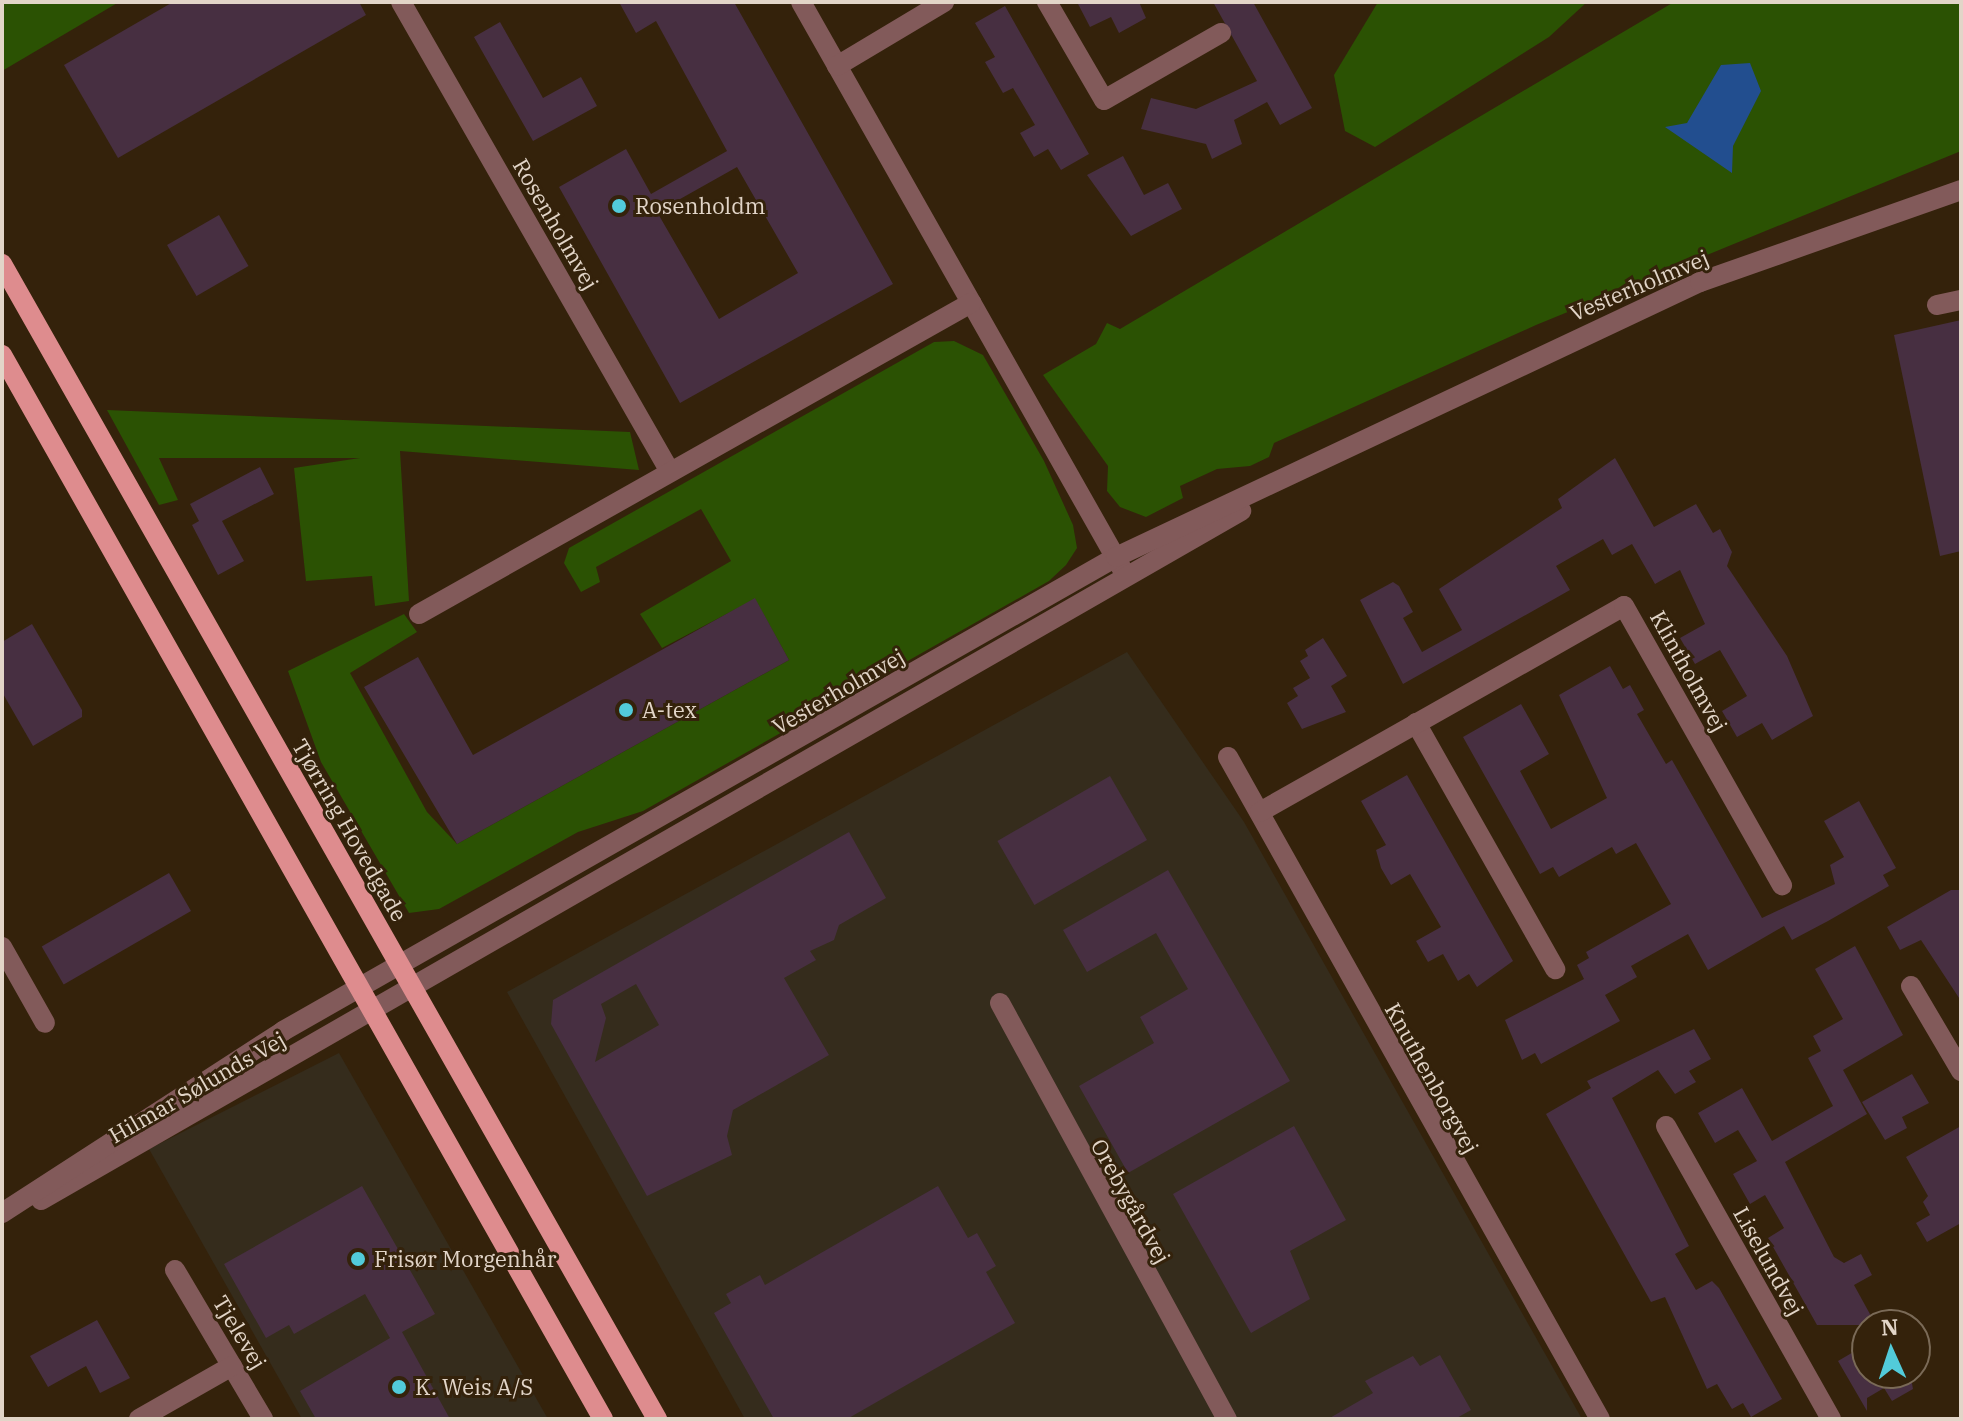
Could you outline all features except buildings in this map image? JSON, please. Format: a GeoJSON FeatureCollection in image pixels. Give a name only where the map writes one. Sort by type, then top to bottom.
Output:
{"type":"FeatureCollection","features":[{"type":"Feature","properties":{"kind":"main road","name":"Tjørring Hovedgade"},"geometry":{"type":"LineString","coordinates":[[2,264],[657,1419]]}},
{"type":"Feature","properties":{"kind":"main road"},"geometry":{"type":"LineString","coordinates":[[2,355],[603,1419]]}},
{"type":"Feature","properties":{"kind":"street","name":"Rosenholmvej"},"geometry":{"type":"LineString","coordinates":[[401,2],[669,470]]}},
{"type":"Feature","properties":{"kind":"street"},"geometry":{"type":"LineString","coordinates":[[801,2],[1127,579]]}},
{"type":"Feature","properties":{"kind":"street"},"geometry":{"type":"LineString","coordinates":[[837,66],[944,2]]}},
{"type":"Feature","properties":{"kind":"street"},"geometry":{"type":"LineString","coordinates":[[1047,2],[1104,100],[1221,33]]}},
{"type":"Feature","properties":{"kind":"street","name":"Vesterholmvej"},"geometry":{"type":"LineString","coordinates":[[360,987],[1116,557],[1700,282],[1961,190]]}},
{"type":"Feature","properties":{"kind":"street"},"geometry":{"type":"LineString","coordinates":[[1937,305],[1961,300]]}},
{"type":"Feature","properties":{"kind":"street"},"geometry":{"type":"LineString","coordinates":[[419,614],[669,470],[971,303]]}},
{"type":"Feature","properties":{"kind":"street","name":"Vesterholmvej"},"geometry":{"type":"LineString","coordinates":[[413,990],[1127,579],[1346,448]]}},
{"type":"Feature","properties":{"kind":"street","name":"Klintholmvej"},"geometry":{"type":"LineString","coordinates":[[1260,812],[1624,606],[1782,885]]}},
{"type":"Feature","properties":{"kind":"street"},"geometry":{"type":"LineString","coordinates":[[1416,723],[1555,969]]}},
{"type":"Feature","properties":{"kind":"street","name":"Knuthenborgvej"},"geometry":{"type":"LineString","coordinates":[[1228,757],[1600,1419]]}},
{"type":"Feature","properties":{"kind":"street"},"geometry":{"type":"LineString","coordinates":[[2,947],[45,1023]]}},
{"type":"Feature","properties":{"kind":"street"},"geometry":{"type":"LineString","coordinates":[[1911,986],[1961,1071]]}},
{"type":"Feature","properties":{"kind":"street","name":"Hilmar Sølunds Vej"},"geometry":{"type":"LineString","coordinates":[[2,1213],[360,987]]}},
{"type":"Feature","properties":{"kind":"street","name":"Hilmar Sølunds Vej"},"geometry":{"type":"LineString","coordinates":[[2,1221],[413,990]]}},
{"type":"Feature","properties":{"kind":"street","name":"Orebygårdvej"},"geometry":{"type":"LineString","coordinates":[[1000,1003],[1227,1419]]}},
{"type":"Feature","properties":{"kind":"street","name":"Liselundvej"},"geometry":{"type":"LineString","coordinates":[[1666,1126],[1831,1419]]}},
{"type":"Feature","properties":{"kind":"street","name":"Tjelevej"},"geometry":{"type":"LineString","coordinates":[[175,1270],[263,1419]]}},
{"type":"Feature","properties":{"kind":"street"},"geometry":{"type":"LineString","coordinates":[[139,1419],[232,1366]]}},
{"type":"Feature","properties":{"kind":"shaded area"},"geometry":{"type":"Polygon","coordinates":[[[1127,652],[1244,822],[1582,1419],[745,1419],[507,992],[1127,652]]]}},
{"type":"Feature","properties":{"kind":"shaded area"},"geometry":{"type":"Polygon","coordinates":[[[339,1053],[548,1419],[302,1419],[149,1149],[339,1053]]]}},
{"type":"Feature","properties":{"kind":"green space"},"geometry":{"type":"Polygon","coordinates":[[[2,2],[119,2],[2,71],[2,2]]]}},
{"type":"Feature","properties":{"kind":"green space"},"geometry":{"type":"Polygon","coordinates":[[[1378,2],[1587,2],[1549,37],[1375,147],[1345,131],[1334,75],[1378,2]]]}},
{"type":"Feature","properties":{"kind":"green space"},"geometry":{"type":"Polygon","coordinates":[[[1674,2],[1961,2],[1961,151],[1536,325],[1274,443],[1269,457],[1250,466],[1217,469],[1180,486],[1183,498],[1146,517],[1120,507],[1107,491],[1108,466],[1043,375],[1096,344],[1107,323],[1120,329],[1674,2]]]}},
{"type":"Feature","properties":{"kind":"green space"},"geometry":{"type":"Polygon","coordinates":[[[954,341],[983,355],[1044,461],[1073,525],[1077,548],[1066,565],[1049,581],[643,811],[578,832],[439,909],[409,913],[321,762],[288,671],[404,614],[417,632],[350,673],[427,812],[457,844],[789,660],[755,599],[662,648],[640,614],[731,561],[701,509],[596,567],[600,582],[581,592],[564,563],[569,548],[934,342],[954,341]]]}},
{"type":"Feature","properties":{"kind":"green space"},"geometry":{"type":"Polygon","coordinates":[[[107,410],[630,432],[639,470],[400,451],[409,601],[375,606],[372,576],[306,581],[294,468],[360,458],[159,458],[178,500],[159,505],[107,410]]]}},
{"type":"Feature","properties":{"kind":"water"},"geometry":{"type":"Polygon","coordinates":[[[1750,63],[1761,91],[1733,146],[1732,173],[1665,127],[1687,123],[1721,65],[1750,63]]]}},
{"type":"Feature","properties":{"kind":"place","name":"Rosenholdm"},"geometry":{"type":"Point","coordinates":[619,206]}},
{"type":"Feature","properties":{"kind":"place","name":"A-tex"},"geometry":{"type":"Point","coordinates":[626,710]}},
{"type":"Feature","properties":{"kind":"place","name":"Frisør Morgenhår"},"geometry":{"type":"Point","coordinates":[358,1259]}},
{"type":"Feature","properties":{"kind":"place","name":"K. Weis A/S"},"geometry":{"type":"Point","coordinates":[399,1387]}}]}
